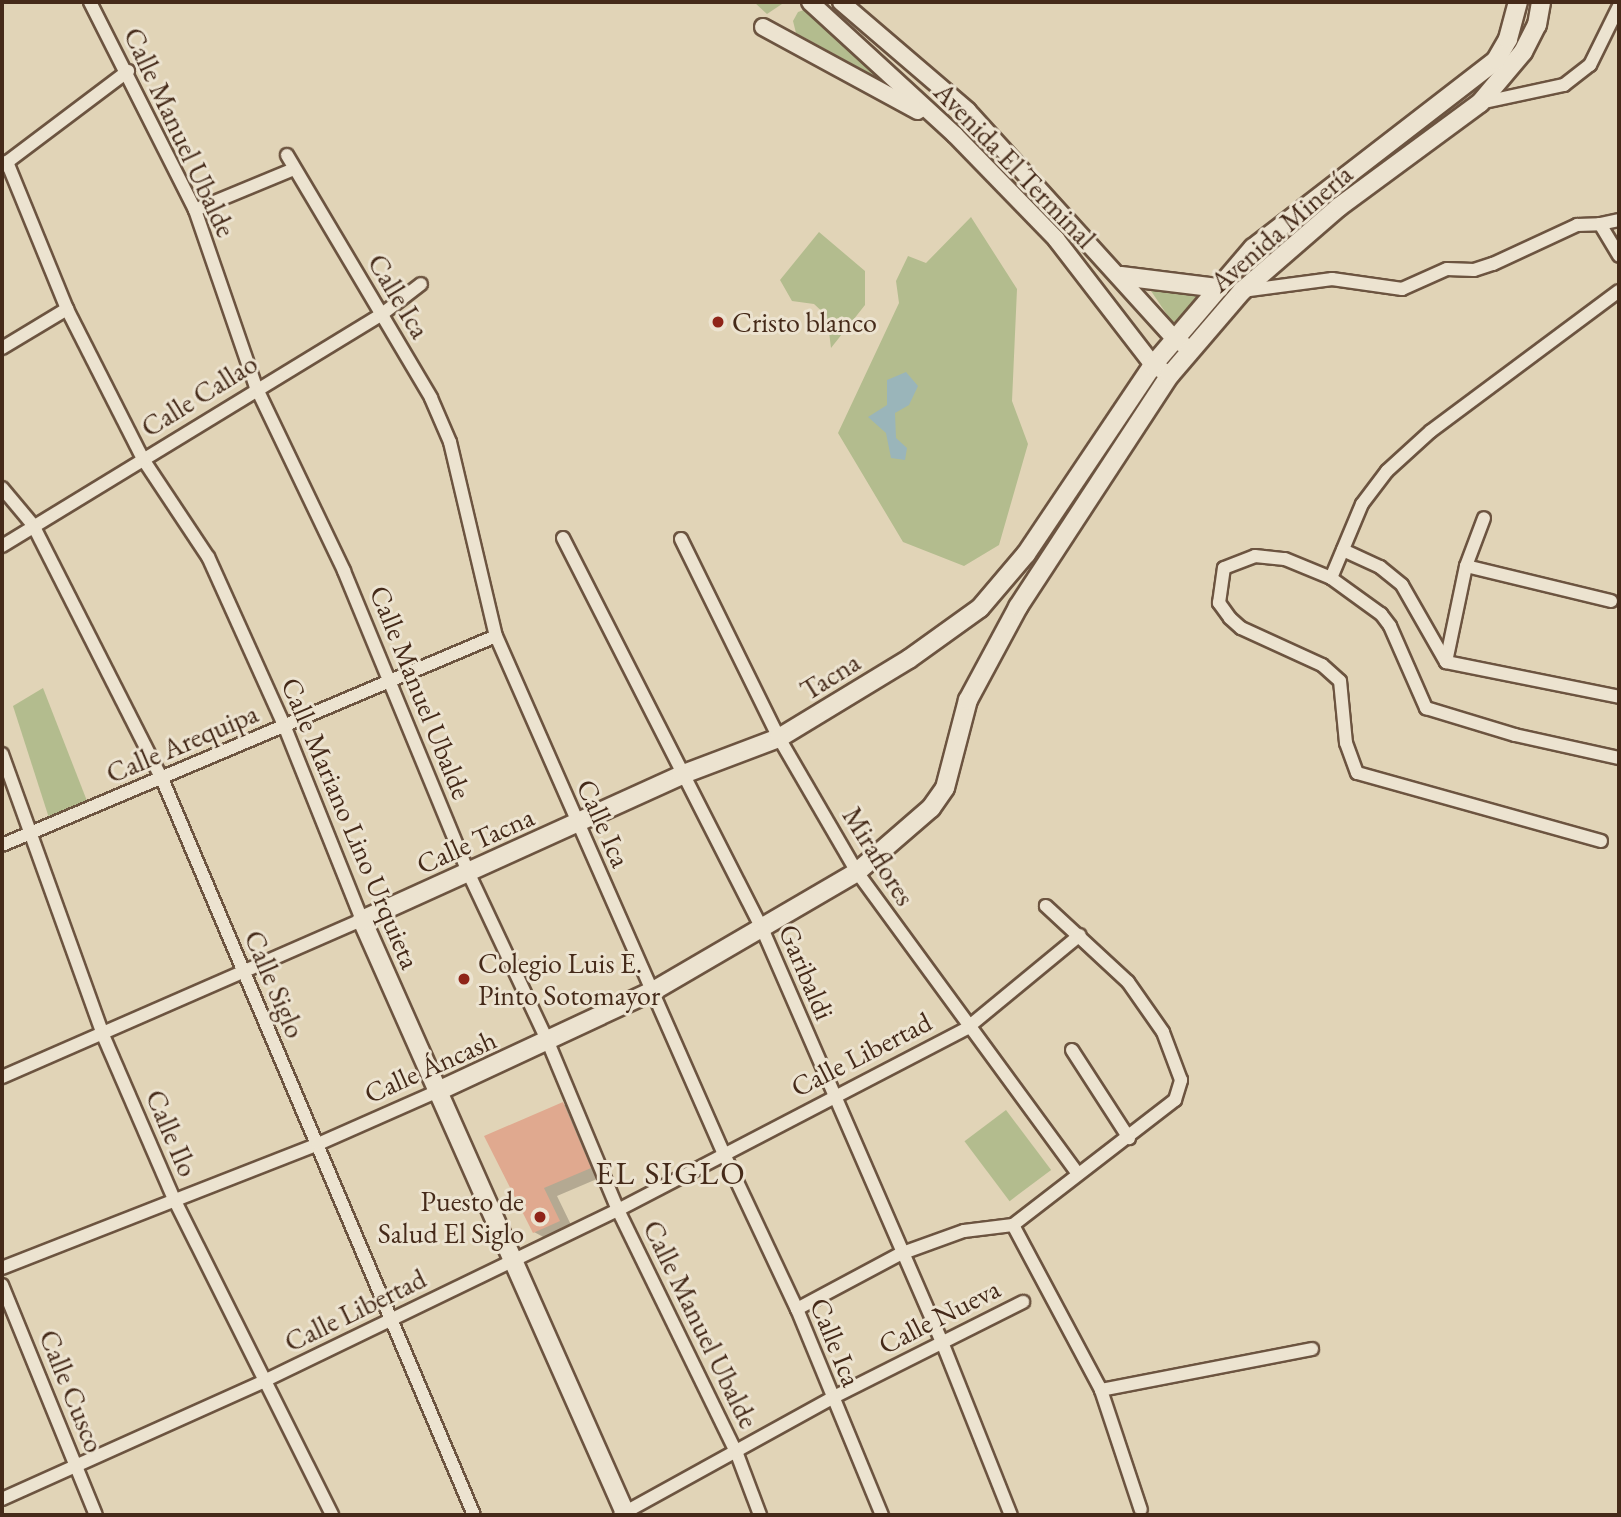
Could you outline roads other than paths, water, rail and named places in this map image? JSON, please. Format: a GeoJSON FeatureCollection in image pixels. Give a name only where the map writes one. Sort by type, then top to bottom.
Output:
{"type":"FeatureCollection","features":[{"type":"Feature","properties":{"kind":"main road","name":"Avenida Minería"},"geometry":{"type":"LineString","coordinates":[[909,659],[981,608],[1026,554],[1153,365],[1253,248],[1496,60],[1508,40],[1518,2]]}},
{"type":"Feature","properties":{"kind":"main road","name":"Avenida Minería"},"geometry":{"type":"LineString","coordinates":[[968,700],[1018,607],[1170,375],[1242,291],[1339,207],[1480,103],[1523,52],[1537,25],[1541,2]]}},
{"type":"Feature","properties":{"kind":"main road"},"geometry":{"type":"LineString","coordinates":[[1121,276],[1219,288]]}},
{"type":"Feature","properties":{"kind":"main road","name":"Tacna"},"geometry":{"type":"LineString","coordinates":[[779,738],[909,659]]}},
{"type":"Feature","properties":{"kind":"main road","name":"Calle Áncash"},"geometry":{"type":"LineString","coordinates":[[436,1092],[655,990],[857,872],[931,808],[945,788],[968,700]]}},
{"type":"Feature","properties":{"kind":"main road","name":"Calle Tacna"},"geometry":{"type":"LineString","coordinates":[[362,920],[681,775],[779,738]]}},
{"type":"Feature","properties":{"kind":"main road","name":"Calle Mariano Lino Urquieta"},"geometry":{"type":"LineString","coordinates":[[362,920],[436,1092],[516,1259],[624,1514]]}},
{"type":"Feature","properties":{"kind":"street","name":"Calle Manuel Ubalde"},"geometry":{"type":"LineString","coordinates":[[90,2],[128,71],[195,210],[256,387],[390,678],[468,872],[548,1042],[618,1210],[737,1454],[760,1515]]}},
{"type":"Feature","properties":{"kind":"street","name":"Avenida El Terminal"},"geometry":{"type":"LineString","coordinates":[[810,2],[955,135],[1056,239],[1153,365],[1170,375]]}},
{"type":"Feature","properties":{"kind":"street","name":"Avenida El Terminal"},"geometry":{"type":"LineString","coordinates":[[842,2],[968,111],[1073,222],[1176,340],[1192,350]]}},
{"type":"Feature","properties":{"kind":"street"},"geometry":{"type":"LineString","coordinates":[[1480,103],[1564,85],[1590,65],[1619,6]]}},
{"type":"Feature","properties":{"kind":"street"},"geometry":{"type":"LineString","coordinates":[[763,27],[883,89],[955,135]]}},
{"type":"Feature","properties":{"kind":"street"},"geometry":{"type":"LineString","coordinates":[[5,164],[128,71]]}},
{"type":"Feature","properties":{"kind":"street","name":"Calle Ica"},"geometry":{"type":"LineString","coordinates":[[287,155],[431,398],[450,442],[496,636],[576,822],[655,990],[723,1152],[797,1309],[882,1515]]}},
{"type":"Feature","properties":{"kind":"street","name":"Calle Mariano Lino Urquieta"},"geometry":{"type":"LineString","coordinates":[[5,164],[67,309],[143,459],[208,557],[284,726],[362,920]]}},
{"type":"Feature","properties":{"kind":"street"},"geometry":{"type":"LineString","coordinates":[[195,210],[294,169]]}},
{"type":"Feature","properties":{"kind":"street"},"geometry":{"type":"LineString","coordinates":[[1242,291],[1332,279],[1402,289],[1447,269],[1474,270],[1493,264],[1561,229],[1619,220]]}},
{"type":"Feature","properties":{"kind":"street"},"geometry":{"type":"LineString","coordinates":[[1056,239],[1073,222]]}},
{"type":"Feature","properties":{"kind":"street"},"geometry":{"type":"LineString","coordinates":[[1600,224],[1619,256]]}},
{"type":"Feature","properties":{"kind":"street","name":"Calle Callao"},"geometry":{"type":"LineString","coordinates":[[2,546],[256,387],[382,314],[421,284]]}},
{"type":"Feature","properties":{"kind":"street"},"geometry":{"type":"LineString","coordinates":[[1331,578],[1362,504],[1387,471],[1431,431],[1619,291]]}},
{"type":"Feature","properties":{"kind":"street"},"geometry":{"type":"LineString","coordinates":[[2,348],[67,309]]}},
{"type":"Feature","properties":{"kind":"street","name":"Calle Siglo"},"geometry":{"type":"LineString","coordinates":[[2,488],[33,526],[163,780],[395,1319],[474,1515]]}},
{"type":"Feature","properties":{"kind":"street"},"geometry":{"type":"LineString","coordinates":[[1446,662],[1466,566],[1484,519]]}},
{"type":"Feature","properties":{"kind":"street","name":"Garibaldi"},"geometry":{"type":"LineString","coordinates":[[563,538],[681,775],[761,926],[832,1096],[942,1342],[1011,1515]]}},
{"type":"Feature","properties":{"kind":"street","name":"Miraflores"},"geometry":{"type":"LineString","coordinates":[[681,539],[779,738],[857,872],[967,1028],[1077,1173]]}},
{"type":"Feature","properties":{"kind":"street"},"geometry":{"type":"LineString","coordinates":[[1343,550],[1380,567],[1402,585],[1446,662],[1619,697]]}},
{"type":"Feature","properties":{"kind":"street"},"geometry":{"type":"LineString","coordinates":[[1601,841],[1357,773],[1346,743],[1340,681],[1322,665],[1241,628],[1219,603],[1224,568],[1239,559],[1285,559],[1331,578],[1381,614],[1426,708],[1515,735],[1619,758]]}},
{"type":"Feature","properties":{"kind":"street"},"geometry":{"type":"LineString","coordinates":[[1466,566],[1611,601]]}},
{"type":"Feature","properties":{"kind":"street","name":"Calle Arequipa"},"geometry":{"type":"LineString","coordinates":[[2,845],[163,780],[390,678],[496,636]]}},
{"type":"Feature","properties":{"kind":"street","name":"Calle Ilo"},"geometry":{"type":"LineString","coordinates":[[2,754],[103,1034],[174,1201],[262,1382],[332,1515]]}},
{"type":"Feature","properties":{"kind":"street"},"geometry":{"type":"LineString","coordinates":[[797,1309],[901,1254],[964,1231],[1013,1225],[1175,1100],[1181,1080],[1163,1032],[1128,982],[1046,906]]}},
{"type":"Feature","properties":{"kind":"street","name":"Calle Tacna"},"geometry":{"type":"LineString","coordinates":[[2,1077],[362,920]]}},
{"type":"Feature","properties":{"kind":"street","name":"Calle Libertad"},"geometry":{"type":"LineString","coordinates":[[2,1499],[77,1468],[395,1319],[618,1210],[723,1152],[967,1028],[1080,935]]}},
{"type":"Feature","properties":{"kind":"street"},"geometry":{"type":"LineString","coordinates":[[1072,1050],[1129,1138]]}},
{"type":"Feature","properties":{"kind":"street","name":"Calle Áncash"},"geometry":{"type":"LineString","coordinates":[[2,1268],[318,1144],[436,1092]]}},
{"type":"Feature","properties":{"kind":"street"},"geometry":{"type":"LineString","coordinates":[[1013,1225],[1101,1390],[1141,1510]]}},
{"type":"Feature","properties":{"kind":"street","name":"Calle Cusco"},"geometry":{"type":"LineString","coordinates":[[2,1285],[96,1515]]}},
{"type":"Feature","properties":{"kind":"street","name":"Calle Nueva"},"geometry":{"type":"LineString","coordinates":[[624,1514],[737,1454],[832,1398],[1023,1302]]}},
{"type":"Feature","properties":{"kind":"street"},"geometry":{"type":"LineString","coordinates":[[1101,1390],[1311,1349]]}},
{"type":"Feature","properties":{"kind":"water"},"geometry":{"type":"Polygon","coordinates":[[[906,372],[918,386],[909,405],[895,413],[896,438],[907,448],[905,460],[891,458],[886,433],[868,417],[887,405],[887,380],[906,372]]]}},
{"type":"Feature","properties":{"kind":"place","name":"Cristo blanco"},"geometry":{"type":"Point","coordinates":[718,322]}},
{"type":"Feature","properties":{"kind":"place","name":"Colegio Luis E. Pinto Sotomayor"},"geometry":{"type":"Point","coordinates":[464,979]}},
{"type":"Feature","properties":{"kind":"place","name":"Puesto de Salud El Siglo"},"geometry":{"type":"Point","coordinates":[540,1217]}},
{"type":"Feature","properties":{"kind":"district","name":"EL SIGLO"},"geometry":{"type":"Point","coordinates":[671,1173]}}]}
